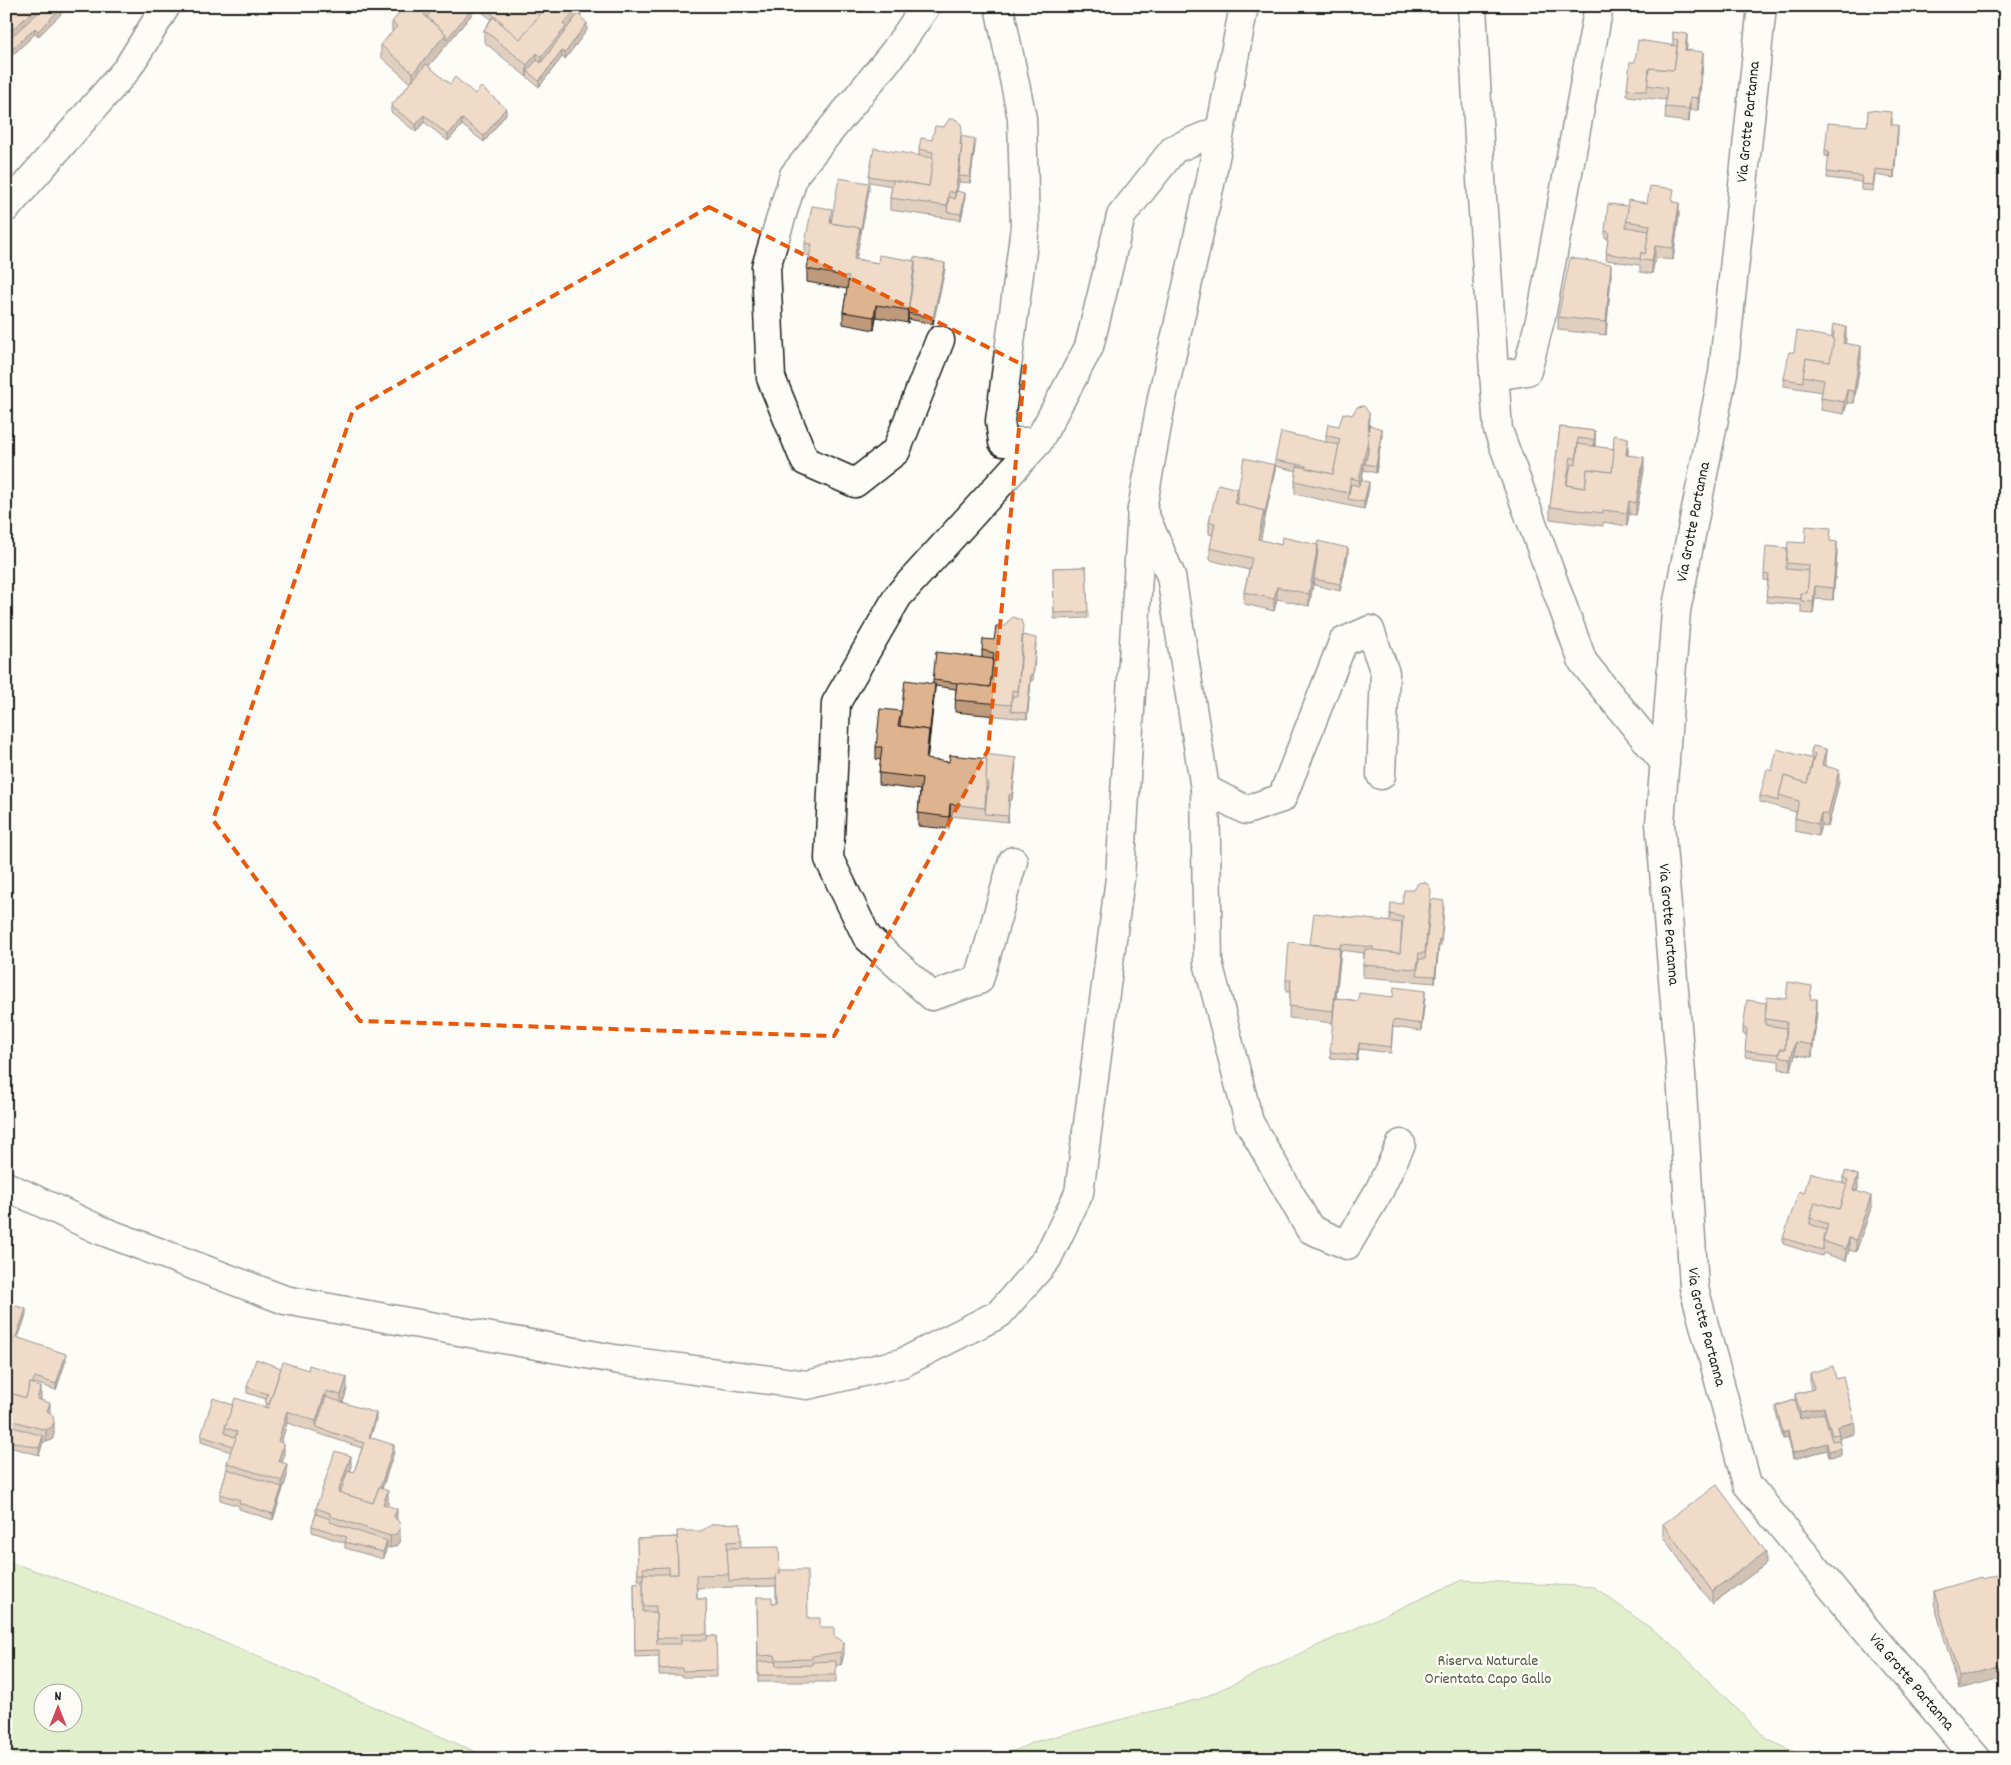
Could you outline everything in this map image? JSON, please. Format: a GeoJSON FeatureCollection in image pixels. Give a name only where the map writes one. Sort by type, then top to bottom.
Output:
{"type":"FeatureCollection","features":[{"type":"Feature","properties":{"kind":"street"},"geometry":{"type":"LineString","coordinates":[[6,206],[127,69],[166,6]]}},
{"type":"Feature","properties":{"kind":"street"},"geometry":{"type":"LineString","coordinates":[[926,6],[895,51],[794,176],[766,267],[770,378],[805,460],[855,483],[896,451],[940,340]]}},
{"type":"Feature","properties":{"kind":"street"},"geometry":{"type":"LineString","coordinates":[[999,6],[1022,118],[1025,227],[1000,421],[1003,442],[1038,442]]}},
{"type":"Feature","properties":{"kind":"street"},"geometry":{"type":"LineString","coordinates":[[6,1186],[100,1230],[286,1300],[620,1360],[807,1385],[902,1363],[999,1314],[1047,1259],[1079,1194],[1120,878],[1142,509],[1162,398],[1220,130],[1244,6]]}},
{"type":"Feature","properties":{"kind":"street"},"geometry":{"type":"LineString","coordinates":[[1472,6],[1498,430],[1583,662],[1665,763]]}},
{"type":"Feature","properties":{"kind":"street"},"geometry":{"type":"LineString","coordinates":[[1494,376],[1527,371],[1542,312],[1600,6]]}},
{"type":"Feature","properties":{"kind":"street","name":"Via Grotte Partanna"},"geometry":{"type":"LineString","coordinates":[[1762,6],[1723,373],[1676,610],[1660,824],[1681,1074],[1694,1288],[1747,1484],[1860,1622],[1978,1759]]}},
{"type":"Feature","properties":{"kind":"street"},"geometry":{"type":"LineString","coordinates":[[1013,861],[979,980],[932,996],[867,937],[828,859],[836,703],[898,596],[1038,442],[1089,347],[1121,216],[1174,149],[1220,130]]}},
{"type":"Feature","properties":{"kind":"street"},"geometry":{"type":"LineString","coordinates":[[1142,509],[1171,576],[1205,789],[1208,962],[1249,1122],[1310,1229],[1346,1245],[1379,1191],[1401,1144]]}},
{"type":"Feature","properties":{"kind":"street"},"geometry":{"type":"LineString","coordinates":[[1205,789],[1246,810],[1282,798],[1343,642],[1370,630],[1385,673],[1381,775]]}},
{"type":"Feature","properties":{"kind":"highlighted area"},"geometry":{"type":"Polygon","coordinates":[[[709,207],[1025,366],[988,750],[834,1036],[360,1021],[213,820],[353,410],[709,207]]]}},
{"type":"Feature","properties":{"kind":"green space"},"geometry":{"type":"Polygon","coordinates":[[[6,1561],[68,1582],[191,1629],[492,1759],[6,1759],[6,1561]]]}},
{"type":"Feature","properties":{"kind":"green space","name":"Riserva Naturale Orientata Capo Gallo"},"geometry":{"type":"Polygon","coordinates":[[[1462,1580],[1594,1587],[1671,1643],[1768,1740],[1812,1759],[996,1759],[1034,1742],[1200,1699],[1462,1580]]]}},
{"type":"Feature","properties":{"kind":"building"},"geometry":{"type":"Polygon","coordinates":[[[6,6],[39,6],[11,31],[9,27],[6,29],[6,6]]]}},
{"type":"Feature","properties":{"kind":"building"},"geometry":{"type":"Polygon","coordinates":[[[42,6],[63,6],[38,31],[35,28],[7,54],[6,35],[9,33],[11,37],[40,11],[42,6]]]}},
{"type":"Feature","properties":{"kind":"building"},"geometry":{"type":"Polygon","coordinates":[[[405,6],[430,6],[424,15],[446,34],[413,73],[381,45],[397,26],[392,22],[405,6]]]}},
{"type":"Feature","properties":{"kind":"building"},"geometry":{"type":"Polygon","coordinates":[[[435,6],[474,6],[446,40],[446,34],[427,17],[435,6]]]}},
{"type":"Feature","properties":{"kind":"building"},"geometry":{"type":"Polygon","coordinates":[[[482,6],[529,6],[539,16],[520,39],[482,6]]]}},
{"type":"Feature","properties":{"kind":"building"},"geometry":{"type":"Polygon","coordinates":[[[535,6],[578,6],[563,24],[566,27],[541,57],[537,53],[527,65],[484,30],[493,17],[520,39],[542,12],[535,6]]]}},
{"type":"Feature","properties":{"kind":"building"},"geometry":{"type":"Polygon","coordinates":[[[578,14],[587,23],[565,53],[562,51],[539,81],[527,71],[537,60],[541,63],[578,14]]]}},
{"type":"Feature","properties":{"kind":"building"},"geometry":{"type":"Polygon","coordinates":[[[1673,32],[1687,34],[1685,50],[1703,52],[1698,98],[1690,97],[1689,109],[1665,107],[1667,88],[1647,85],[1649,68],[1674,70],[1678,40],[1673,39],[1673,32]]]}},
{"type":"Feature","properties":{"kind":"building"},"geometry":{"type":"Polygon","coordinates":[[[1638,40],[1677,46],[1674,70],[1649,68],[1647,91],[1627,89],[1630,62],[1635,62],[1638,40]]]}},
{"type":"Feature","properties":{"kind":"building"},"geometry":{"type":"Polygon","coordinates":[[[426,64],[450,84],[455,77],[475,94],[481,87],[506,108],[484,136],[462,119],[448,135],[424,115],[416,125],[391,106],[426,64]]]}},
{"type":"Feature","properties":{"kind":"building"},"geometry":{"type":"Polygon","coordinates":[[[1868,110],[1892,112],[1891,125],[1898,125],[1894,171],[1875,169],[1873,185],[1861,184],[1862,176],[1827,172],[1829,151],[1825,150],[1828,123],[1867,126],[1868,110]]]}},
{"type":"Feature","properties":{"kind":"building"},"geometry":{"type":"Polygon","coordinates":[[[949,119],[955,119],[960,122],[962,127],[960,145],[962,145],[955,193],[949,191],[947,206],[890,198],[893,180],[929,186],[933,152],[919,149],[921,138],[932,140],[935,126],[944,127],[949,119]]]}},
{"type":"Feature","properties":{"kind":"building"},"geometry":{"type":"Polygon","coordinates":[[[961,136],[975,139],[970,177],[959,176],[961,136]]]}},
{"type":"Feature","properties":{"kind":"building"},"geometry":{"type":"Polygon","coordinates":[[[874,148],[933,158],[929,186],[869,176],[874,148]]]}},
{"type":"Feature","properties":{"kind":"building"},"geometry":{"type":"Polygon","coordinates":[[[839,178],[869,183],[860,234],[860,228],[831,223],[839,178]]]}},
{"type":"Feature","properties":{"kind":"building"},"geometry":{"type":"Polygon","coordinates":[[[1650,186],[1674,189],[1672,202],[1679,203],[1673,248],[1655,246],[1652,261],[1640,260],[1641,252],[1645,254],[1650,225],[1626,221],[1628,200],[1647,203],[1650,186]]]}},
{"type":"Feature","properties":{"kind":"building"},"geometry":{"type":"Polygon","coordinates":[[[956,191],[965,193],[961,214],[947,212],[949,197],[955,199],[956,191]]]}},
{"type":"Feature","properties":{"kind":"building"},"geometry":{"type":"Polygon","coordinates":[[[1608,204],[1628,206],[1626,227],[1649,231],[1645,254],[1641,252],[1640,259],[1606,253],[1609,232],[1605,231],[1608,204]]]}},
{"type":"Feature","properties":{"kind":"building"},"geometry":{"type":"Polygon","coordinates":[[[812,206],[832,209],[830,223],[860,228],[854,259],[878,263],[879,255],[915,261],[908,310],[876,305],[874,317],[843,312],[849,277],[807,269],[812,244],[805,243],[812,206]]]}},
{"type":"Feature","properties":{"kind":"building"},"geometry":{"type":"Polygon","coordinates":[[[914,257],[945,263],[933,318],[908,313],[915,268],[914,257]]]}},
{"type":"Feature","properties":{"kind":"building"},"geometry":{"type":"Polygon","coordinates":[[[1570,258],[1611,264],[1606,322],[1558,317],[1570,258]]]}},
{"type":"Feature","properties":{"kind":"building"},"geometry":{"type":"Polygon","coordinates":[[[1833,324],[1846,327],[1843,343],[1861,346],[1854,391],[1847,390],[1844,402],[1821,398],[1824,380],[1803,376],[1806,358],[1830,362],[1834,332],[1832,331],[1833,324]]]}},
{"type":"Feature","properties":{"kind":"building"},"geometry":{"type":"Polygon","coordinates":[[[1797,331],[1834,338],[1830,362],[1806,358],[1803,382],[1784,379],[1789,352],[1794,352],[1797,331]]]}},
{"type":"Feature","properties":{"kind":"building"},"geometry":{"type":"Polygon","coordinates":[[[1364,406],[1369,413],[1368,440],[1359,480],[1351,478],[1348,493],[1295,481],[1297,466],[1333,474],[1340,439],[1326,435],[1328,424],[1339,426],[1343,413],[1352,415],[1357,407],[1364,406]]]}},
{"type":"Feature","properties":{"kind":"building"},"geometry":{"type":"Polygon","coordinates":[[[1369,425],[1382,429],[1376,466],[1365,464],[1368,452],[1369,425]]]}},
{"type":"Feature","properties":{"kind":"building"},"geometry":{"type":"Polygon","coordinates":[[[1560,427],[1595,431],[1594,440],[1578,438],[1576,459],[1571,457],[1566,485],[1585,488],[1587,469],[1612,472],[1614,435],[1628,438],[1626,455],[1644,457],[1636,503],[1629,501],[1627,513],[1603,510],[1603,513],[1550,507],[1560,427]]]}},
{"type":"Feature","properties":{"kind":"building"},"geometry":{"type":"Polygon","coordinates":[[[1281,432],[1339,445],[1333,474],[1275,460],[1281,432]]]}},
{"type":"Feature","properties":{"kind":"building"},"geometry":{"type":"Polygon","coordinates":[[[1578,444],[1614,449],[1612,472],[1587,469],[1585,488],[1567,485],[1571,464],[1576,465],[1578,444]]]}},
{"type":"Feature","properties":{"kind":"building"},"geometry":{"type":"Polygon","coordinates":[[[1244,458],[1275,465],[1264,517],[1264,511],[1237,504],[1244,458]]]}},
{"type":"Feature","properties":{"kind":"building"},"geometry":{"type":"Polygon","coordinates":[[[1361,480],[1369,482],[1364,502],[1348,499],[1351,484],[1359,486],[1361,480]]]}},
{"type":"Feature","properties":{"kind":"building"},"geometry":{"type":"Polygon","coordinates":[[[1218,484],[1238,489],[1234,503],[1264,511],[1258,539],[1281,545],[1282,537],[1318,545],[1309,594],[1277,587],[1274,599],[1244,592],[1252,558],[1210,548],[1215,523],[1209,522],[1218,484]]]}},
{"type":"Feature","properties":{"kind":"building"},"geometry":{"type":"Polygon","coordinates":[[[1806,526],[1831,528],[1830,541],[1837,542],[1833,588],[1815,586],[1813,602],[1801,601],[1801,593],[1807,593],[1809,565],[1786,563],[1788,542],[1805,543],[1806,526]]]}},
{"type":"Feature","properties":{"kind":"building"},"geometry":{"type":"Polygon","coordinates":[[[1318,541],[1348,548],[1340,584],[1314,579],[1318,541]]]}},
{"type":"Feature","properties":{"kind":"building"},"geometry":{"type":"Polygon","coordinates":[[[1766,546],[1787,548],[1786,569],[1809,571],[1807,593],[1801,593],[1801,599],[1766,596],[1769,575],[1764,574],[1766,546]]]}},
{"type":"Feature","properties":{"kind":"building"},"geometry":{"type":"Polygon","coordinates":[[[1086,567],[1088,612],[1054,613],[1053,568],[1086,567]]]}},
{"type":"Feature","properties":{"kind":"building"},"geometry":{"type":"Polygon","coordinates":[[[1013,617],[1021,620],[1023,626],[1018,691],[1012,690],[1011,705],[955,700],[957,682],[990,687],[994,653],[982,650],[983,639],[994,640],[996,626],[1006,626],[1013,617]]]}},
{"type":"Feature","properties":{"kind":"building"},"geometry":{"type":"Polygon","coordinates":[[[1023,635],[1036,638],[1027,713],[1011,711],[1012,696],[1018,697],[1023,635]]]}},
{"type":"Feature","properties":{"kind":"building"},"geometry":{"type":"Polygon","coordinates":[[[936,652],[993,659],[990,687],[933,680],[936,652]]]}},
{"type":"Feature","properties":{"kind":"building"},"geometry":{"type":"Polygon","coordinates":[[[905,680],[935,684],[929,736],[929,730],[900,726],[905,680]]]}},
{"type":"Feature","properties":{"kind":"building"},"geometry":{"type":"Polygon","coordinates":[[[880,709],[901,711],[898,726],[929,730],[926,759],[949,762],[950,755],[987,759],[985,808],[950,804],[949,817],[918,813],[922,778],[879,773],[882,747],[876,747],[880,709]]]}},
{"type":"Feature","properties":{"kind":"building"},"geometry":{"type":"Polygon","coordinates":[[[1813,746],[1826,749],[1822,765],[1839,770],[1828,815],[1821,813],[1818,824],[1795,818],[1799,801],[1779,795],[1784,776],[1807,783],[1815,754],[1811,752],[1813,746]]]}},
{"type":"Feature","properties":{"kind":"building"},"geometry":{"type":"Polygon","coordinates":[[[1777,749],[1813,759],[1807,783],[1784,776],[1779,801],[1760,796],[1767,769],[1772,771],[1777,749]]]}},
{"type":"Feature","properties":{"kind":"building"},"geometry":{"type":"Polygon","coordinates":[[[985,754],[1016,758],[1012,794],[1009,795],[1008,816],[985,814],[988,782],[986,781],[987,759],[985,759],[985,754]]]}},
{"type":"Feature","properties":{"kind":"building"},"geometry":{"type":"Polygon","coordinates":[[[1424,882],[1429,885],[1431,890],[1425,953],[1419,953],[1417,969],[1363,965],[1365,949],[1400,953],[1403,917],[1390,914],[1391,903],[1402,904],[1404,890],[1414,890],[1418,883],[1424,882]]]}},
{"type":"Feature","properties":{"kind":"building"},"geometry":{"type":"Polygon","coordinates":[[[1431,899],[1444,901],[1441,940],[1439,939],[1435,976],[1417,975],[1419,959],[1425,959],[1431,899]]]}},
{"type":"Feature","properties":{"kind":"building"},"geometry":{"type":"Polygon","coordinates":[[[1314,913],[1402,923],[1400,953],[1373,950],[1373,947],[1341,944],[1340,954],[1340,948],[1310,944],[1314,913]]]}},
{"type":"Feature","properties":{"kind":"building"},"geometry":{"type":"Polygon","coordinates":[[[1289,942],[1340,948],[1333,1011],[1289,1006],[1291,980],[1286,980],[1289,942]]]}},
{"type":"Feature","properties":{"kind":"building"},"geometry":{"type":"Polygon","coordinates":[[[1788,982],[1812,986],[1810,999],[1817,999],[1812,1045],[1795,1042],[1791,1058],[1779,1057],[1780,1049],[1785,1049],[1787,1022],[1765,1019],[1767,997],[1786,999],[1788,982]]]}},
{"type":"Feature","properties":{"kind":"building"},"geometry":{"type":"Polygon","coordinates":[[[1394,987],[1425,991],[1421,1024],[1393,1020],[1391,1047],[1359,1043],[1357,1055],[1330,1052],[1335,998],[1358,1001],[1359,993],[1393,997],[1394,987]]]}},
{"type":"Feature","properties":{"kind":"building"},"geometry":{"type":"Polygon","coordinates":[[[1747,1000],[1766,1003],[1765,1025],[1786,1028],[1785,1049],[1780,1049],[1779,1054],[1745,1051],[1747,1029],[1743,1028],[1747,1000]]]}},
{"type":"Feature","properties":{"kind":"building"},"geometry":{"type":"Polygon","coordinates":[[[1846,1171],[1858,1175],[1853,1190],[1871,1196],[1856,1240],[1849,1238],[1846,1249],[1823,1241],[1828,1224],[1810,1218],[1815,1202],[1839,1209],[1848,1180],[1843,1177],[1846,1171]]]}},
{"type":"Feature","properties":{"kind":"building"},"geometry":{"type":"Polygon","coordinates":[[[1810,1172],[1847,1185],[1839,1209],[1815,1202],[1810,1224],[1826,1230],[1822,1250],[1783,1238],[1799,1191],[1804,1193],[1810,1172]]]}},
{"type":"Feature","properties":{"kind":"building"},"geometry":{"type":"Polygon","coordinates":[[[6,1303],[26,1309],[16,1337],[66,1354],[56,1384],[35,1377],[32,1384],[30,1383],[26,1398],[6,1392],[6,1361],[14,1338],[6,1336],[6,1303]]]}},
{"type":"Feature","properties":{"kind":"building"},"geometry":{"type":"Polygon","coordinates":[[[256,1359],[281,1368],[269,1404],[265,1403],[268,1394],[247,1387],[256,1359]]]}},
{"type":"Feature","properties":{"kind":"building"},"geometry":{"type":"Polygon","coordinates":[[[283,1362],[308,1370],[309,1365],[347,1377],[341,1395],[326,1391],[316,1421],[287,1411],[278,1441],[284,1444],[278,1461],[287,1464],[282,1481],[227,1463],[237,1432],[225,1427],[235,1398],[268,1408],[283,1362]]]}},
{"type":"Feature","properties":{"kind":"building"},"geometry":{"type":"Polygon","coordinates":[[[1833,1366],[1836,1379],[1843,1377],[1855,1422],[1837,1427],[1839,1434],[1832,1435],[1824,1407],[1800,1412],[1795,1394],[1814,1389],[1810,1373],[1833,1366]]]}},
{"type":"Feature","properties":{"kind":"building"},"geometry":{"type":"Polygon","coordinates":[[[30,1383],[41,1387],[37,1399],[50,1403],[47,1411],[53,1415],[54,1422],[52,1427],[46,1430],[6,1419],[6,1392],[26,1398],[30,1383]]]}},
{"type":"Feature","properties":{"kind":"building"},"geometry":{"type":"Polygon","coordinates":[[[326,1397],[376,1413],[369,1437],[394,1445],[373,1503],[340,1493],[348,1470],[354,1472],[364,1443],[316,1427],[326,1397]]]}},
{"type":"Feature","properties":{"kind":"building"},"geometry":{"type":"Polygon","coordinates":[[[213,1398],[233,1405],[225,1427],[225,1433],[236,1438],[233,1446],[201,1436],[213,1398]]]}},
{"type":"Feature","properties":{"kind":"building"},"geometry":{"type":"Polygon","coordinates":[[[1795,1400],[1800,1419],[1824,1413],[1832,1441],[1839,1440],[1841,1448],[1829,1451],[1827,1443],[1793,1453],[1788,1431],[1783,1433],[1776,1406],[1795,1400]]]}},
{"type":"Feature","properties":{"kind":"building"},"geometry":{"type":"Polygon","coordinates":[[[6,1425],[43,1436],[39,1448],[6,1440],[6,1425]]]}},
{"type":"Feature","properties":{"kind":"building"},"geometry":{"type":"Polygon","coordinates":[[[335,1451],[351,1456],[338,1492],[373,1503],[379,1487],[388,1491],[383,1504],[397,1509],[394,1517],[399,1522],[400,1528],[396,1534],[390,1536],[330,1516],[330,1513],[316,1508],[335,1451]]]}},
{"type":"Feature","properties":{"kind":"building"},"geometry":{"type":"Polygon","coordinates":[[[227,1469],[282,1487],[273,1514],[239,1503],[240,1500],[220,1494],[227,1469]]]}},
{"type":"Feature","properties":{"kind":"building"},"geometry":{"type":"Polygon","coordinates":[[[1717,1485],[1766,1552],[1712,1591],[1663,1524],[1717,1485]]]}},
{"type":"Feature","properties":{"kind":"building"},"geometry":{"type":"Polygon","coordinates":[[[316,1514],[330,1519],[330,1522],[387,1541],[383,1552],[345,1542],[347,1537],[312,1526],[316,1514]]]}},
{"type":"Feature","properties":{"kind":"building"},"geometry":{"type":"Polygon","coordinates":[[[740,1523],[741,1541],[727,1542],[729,1574],[696,1575],[697,1599],[706,1599],[707,1634],[681,1634],[681,1638],[657,1638],[656,1606],[643,1606],[643,1574],[678,1574],[677,1531],[701,1531],[713,1524],[740,1523]]]}},
{"type":"Feature","properties":{"kind":"building"},"geometry":{"type":"Polygon","coordinates":[[[677,1537],[678,1574],[669,1574],[669,1567],[643,1568],[644,1574],[638,1574],[637,1539],[677,1537]]]}},
{"type":"Feature","properties":{"kind":"building"},"geometry":{"type":"Polygon","coordinates":[[[779,1547],[780,1573],[776,1574],[776,1579],[729,1581],[727,1548],[779,1547]]]}},
{"type":"Feature","properties":{"kind":"building"},"geometry":{"type":"Polygon","coordinates":[[[780,1570],[807,1570],[808,1618],[820,1618],[820,1627],[834,1627],[834,1636],[844,1642],[841,1652],[812,1656],[812,1659],[776,1660],[775,1655],[758,1656],[757,1597],[772,1597],[772,1603],[777,1603],[776,1574],[780,1573],[780,1570]]]}},
{"type":"Feature","properties":{"kind":"building"},"geometry":{"type":"Polygon","coordinates":[[[1996,1575],[2001,1591],[2005,1590],[2005,1650],[2003,1650],[2005,1664],[1959,1677],[1934,1591],[1981,1577],[1982,1579],[1996,1575]]]}},
{"type":"Feature","properties":{"kind":"building"},"geometry":{"type":"Polygon","coordinates":[[[643,1582],[643,1612],[656,1612],[657,1644],[681,1644],[681,1640],[707,1640],[707,1636],[716,1636],[717,1670],[682,1671],[682,1668],[659,1669],[659,1650],[635,1651],[634,1583],[643,1582]]]}},
{"type":"Feature","properties":{"kind":"building"},"geometry":{"type":"Polygon","coordinates":[[[775,1661],[776,1666],[812,1665],[812,1662],[836,1661],[836,1675],[758,1675],[758,1662],[775,1661]]]}}]}
